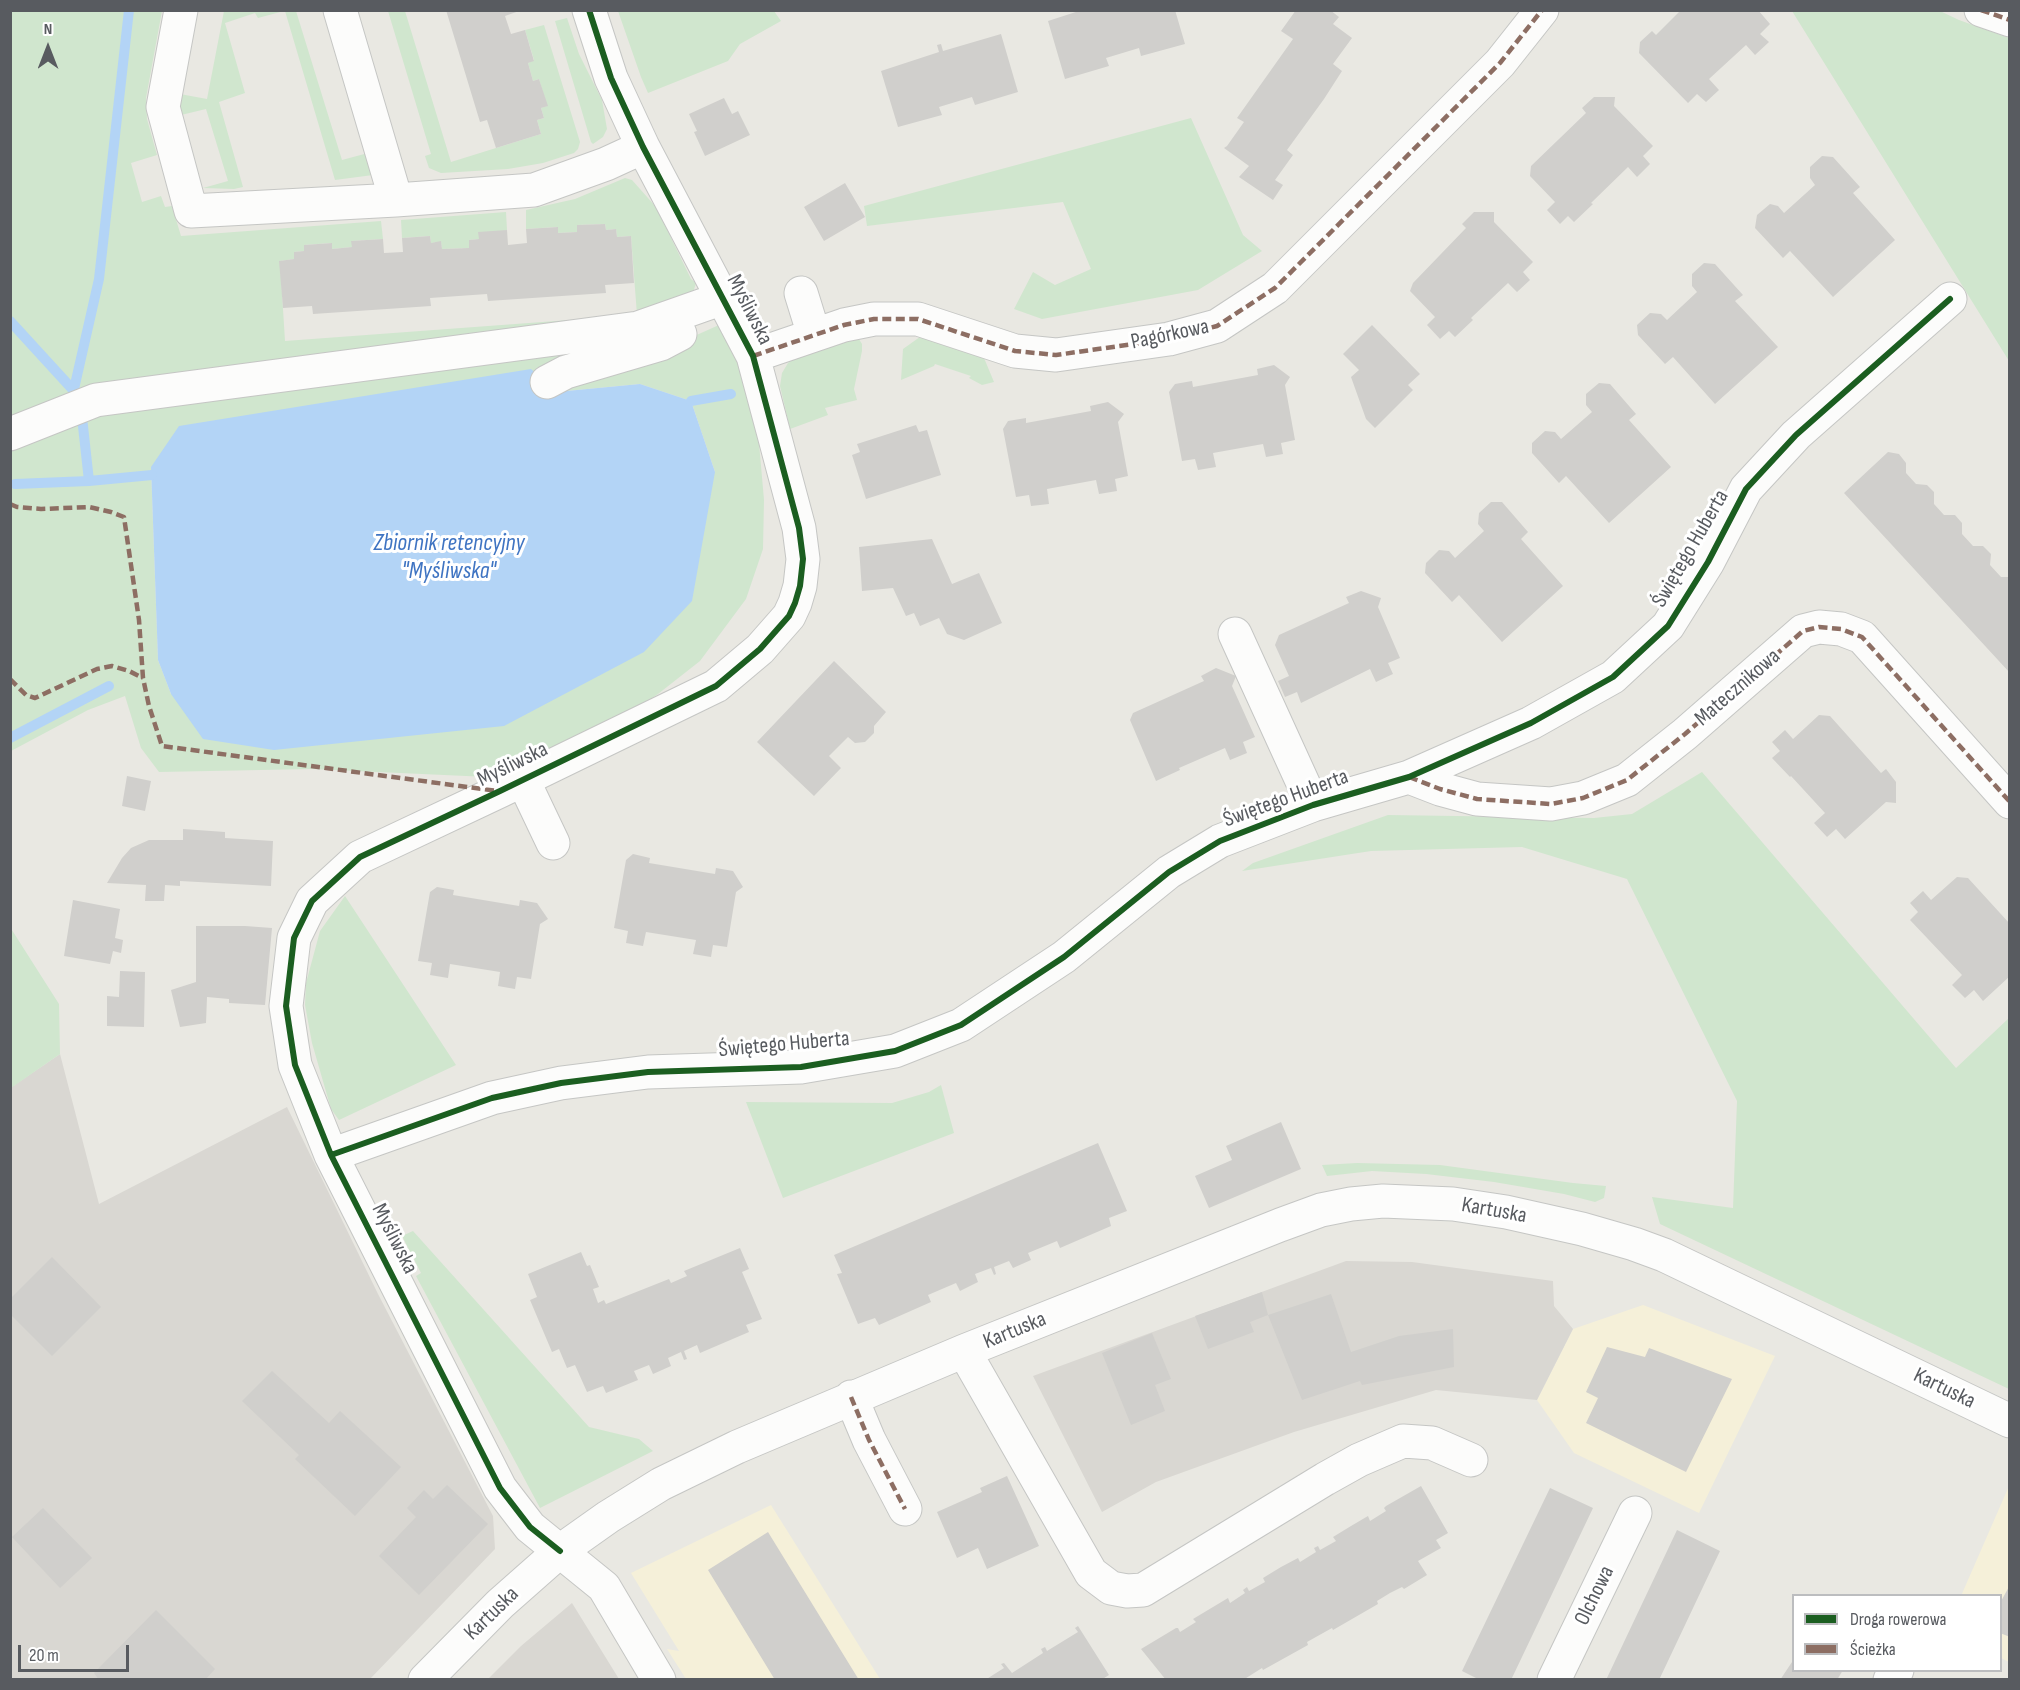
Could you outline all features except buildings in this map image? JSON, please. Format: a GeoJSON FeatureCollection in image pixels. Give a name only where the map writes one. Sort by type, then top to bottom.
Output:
{"type":"FeatureCollection","features":[{"type":"Feature","properties":{"kind":"street"},"geometry":{"type":"LineString","coordinates":[[181,10],[163,107],[191,211],[534,190],[606,164],[643,147]]}},
{"type":"Feature","properties":{"kind":"street"},"geometry":{"type":"LineString","coordinates":[[340,10],[396,200]]}},
{"type":"Feature","properties":{"kind":"street","name":"Myśliwska"},"geometry":{"type":"LineString","coordinates":[[560,1551],[530,1527],[500,1488],[331,1155],[295,1065],[286,1006],[294,938],[312,901],[360,857],[716,686],[760,649],[789,616],[795,603],[800,586],[803,559],[799,528],[753,356],[643,147],[611,78],[589,10]]}},
{"type":"Feature","properties":{"kind":"street","name":"Pagórkowa"},"geometry":{"type":"LineString","coordinates":[[753,356],[844,325],[874,319],[918,319],[1015,351],[1056,355],[1169,339],[1217,326],[1275,288],[1500,63],[1542,10]]}},
{"type":"Feature","properties":{"kind":"street"},"geometry":{"type":"LineString","coordinates":[[1981,10],[2010,20]]}},
{"type":"Feature","properties":{"kind":"street"},"geometry":{"type":"LineString","coordinates":[[801,293],[814,335]]}},
{"type":"Feature","properties":{"kind":"street","name":"Świętego Huberta"},"geometry":{"type":"LineString","coordinates":[[331,1155],[492,1098],[561,1083],[648,1072],[801,1067],[894,1051],[961,1025],[1064,957],[1169,872],[1220,841],[1313,805],[1409,777],[1531,723],[1613,678],[1668,626],[1708,562],[1746,489],[1796,435],[1950,299]]}},
{"type":"Feature","properties":{"kind":"street"},"geometry":{"type":"LineString","coordinates":[[547,382],[566,372],[661,344],[725,301]]}},
{"type":"Feature","properties":{"kind":"street"},"geometry":{"type":"LineString","coordinates":[[10,434],[96,400],[638,328],[709,303],[725,301]]}},
{"type":"Feature","properties":{"kind":"street","name":"Matecznikowa"},"geometry":{"type":"LineString","coordinates":[[1409,777],[1440,789],[1478,799],[1551,804],[1583,798],[1627,780],[1685,734],[1803,631],[1819,627],[1841,629],[1862,637],[2010,802]]}},
{"type":"Feature","properties":{"kind":"street"},"geometry":{"type":"LineString","coordinates":[[1235,634],[1313,805]]}},
{"type":"Feature","properties":{"kind":"street"},"geometry":{"type":"LineString","coordinates":[[523,780],[553,843]]}},
{"type":"Feature","properties":{"kind":"street","name":"Kartuska"},"geometry":{"type":"LineString","coordinates":[[425,1680],[500,1604],[560,1551],[661,1484],[737,1447],[964,1351],[1280,1224],[1321,1210],[1351,1204],[1383,1201],[1453,1204],[1506,1212],[1582,1229],[1664,1255],[2010,1421]]}},
{"type":"Feature","properties":{"kind":"street","name":"Kartuska"},"geometry":{"type":"LineString","coordinates":[[964,1351],[1091,1573],[1111,1588],[1127,1591],[1143,1590],[1325,1479],[1359,1460],[1403,1441],[1432,1443],[1471,1460]]}},
{"type":"Feature","properties":{"kind":"street"},"geometry":{"type":"LineString","coordinates":[[851,1397],[869,1440],[905,1509]]}},
{"type":"Feature","properties":{"kind":"street","name":"Olchowa"},"geometry":{"type":"LineString","coordinates":[[1554,1680],[1635,1513]]}},
{"type":"Feature","properties":{"kind":"street"},"geometry":{"type":"LineString","coordinates":[[560,1551],[604,1587],[659,1680]]}},
{"type":"Feature","properties":{"kind":"shaded area"},"geometry":{"type":"Polygon","coordinates":[[[60,1054],[99,1204],[287,1107],[378,1294],[493,1516],[495,1549],[370,1679],[11,1679],[10,1088],[60,1054]]]}},
{"type":"Feature","properties":{"kind":"shaded area"},"geometry":{"type":"Polygon","coordinates":[[[1346,1261],[1412,1262],[1553,1281],[1554,1306],[1573,1329],[1537,1400],[1436,1390],[1294,1432],[1156,1482],[1102,1512],[1033,1376],[1346,1261]]]}},
{"type":"Feature","properties":{"kind":"shaded area"},"geometry":{"type":"Polygon","coordinates":[[[1643,1305],[1775,1356],[1699,1513],[1574,1453],[1537,1400],[1573,1329],[1643,1305]]]}},
{"type":"Feature","properties":{"kind":"shaded area"},"geometry":{"type":"Polygon","coordinates":[[[2009,1486],[2009,1662],[2002,1658],[2002,1594],[1962,1594],[2009,1486]]]}},
{"type":"Feature","properties":{"kind":"shaded area"},"geometry":{"type":"Polygon","coordinates":[[[771,1505],[880,1679],[686,1679],[667,1649],[679,1651],[631,1573],[771,1505]]]}},
{"type":"Feature","properties":{"kind":"shaded area"},"geometry":{"type":"Polygon","coordinates":[[[572,1603],[619,1679],[488,1679],[521,1646],[572,1603]]]}},
{"type":"Feature","properties":{"kind":"green space"},"geometry":{"type":"Polygon","coordinates":[[[10,11],[162,11],[146,98],[147,119],[157,155],[131,163],[142,202],[161,196],[165,207],[172,206],[181,236],[381,221],[383,239],[352,241],[352,247],[332,249],[331,243],[304,245],[304,251],[294,252],[294,259],[280,261],[285,341],[637,315],[631,236],[617,237],[616,229],[606,230],[605,224],[577,225],[577,232],[558,233],[557,227],[526,229],[526,210],[575,199],[625,178],[632,180],[656,207],[691,279],[696,283],[693,293],[645,333],[548,370],[151,467],[158,660],[171,694],[715,472],[691,401],[640,384],[556,392],[643,359],[719,325],[737,361],[751,404],[759,443],[764,500],[763,549],[746,599],[700,661],[623,718],[519,769],[488,777],[312,769],[159,772],[141,748],[125,696],[88,710],[11,751],[10,11]]]}},
{"type":"Feature","properties":{"kind":"green space"},"geometry":{"type":"Polygon","coordinates":[[[224,11],[284,11],[258,18],[255,13],[225,23],[245,93],[219,102],[243,187],[234,189],[203,188],[228,181],[206,109],[181,115],[180,111],[180,94],[207,99],[224,11]]]}},
{"type":"Feature","properties":{"kind":"green space"},"geometry":{"type":"Polygon","coordinates":[[[285,11],[296,11],[342,160],[368,153],[373,175],[335,180],[285,11]]]}},
{"type":"Feature","properties":{"kind":"green space"},"geometry":{"type":"Polygon","coordinates":[[[388,11],[405,11],[451,162],[541,134],[537,120],[544,118],[541,108],[547,106],[539,79],[533,81],[528,63],[534,60],[525,30],[544,25],[580,142],[578,149],[574,153],[543,163],[508,169],[441,173],[429,168],[425,156],[431,154],[388,11]]]}},
{"type":"Feature","properties":{"kind":"green space"},"geometry":{"type":"Polygon","coordinates":[[[618,11],[774,11],[781,21],[740,44],[728,61],[648,93],[618,11]]]}},
{"type":"Feature","properties":{"kind":"green space"},"geometry":{"type":"Polygon","coordinates":[[[1792,11],[1940,11],[2009,38],[2009,361],[1792,11]]]}},
{"type":"Feature","properties":{"kind":"green space"},"geometry":{"type":"Polygon","coordinates":[[[567,18],[579,54],[602,100],[607,129],[603,137],[593,144],[555,21],[567,18]]]}},
{"type":"Feature","properties":{"kind":"green space"},"geometry":{"type":"Polygon","coordinates":[[[1191,118],[1243,235],[1262,251],[1198,290],[1042,319],[1014,309],[1033,272],[1055,285],[1091,269],[1063,202],[867,226],[864,206],[1191,118]]]}},
{"type":"Feature","properties":{"kind":"green space"},"geometry":{"type":"Polygon","coordinates":[[[506,212],[507,230],[469,240],[469,248],[442,249],[441,242],[431,243],[430,236],[402,238],[401,220],[506,212]]]}},
{"type":"Feature","properties":{"kind":"green space"},"geometry":{"type":"Polygon","coordinates":[[[924,334],[984,358],[994,382],[982,385],[969,378],[971,376],[935,364],[901,380],[903,349],[924,334]]]}},
{"type":"Feature","properties":{"kind":"green space"},"geometry":{"type":"Polygon","coordinates":[[[857,336],[862,344],[862,351],[854,389],[857,400],[825,408],[828,415],[790,429],[780,386],[782,373],[788,363],[798,356],[857,336]]]}},
{"type":"Feature","properties":{"kind":"green space"},"geometry":{"type":"Polygon","coordinates":[[[1702,772],[1956,1068],[2009,1018],[2009,1389],[1660,1224],[1652,1197],[1733,1208],[1737,1101],[1627,879],[1522,847],[1371,851],[1242,871],[1253,863],[1388,815],[1594,818],[1632,814],[1702,772]]]}},
{"type":"Feature","properties":{"kind":"green space"},"geometry":{"type":"Polygon","coordinates":[[[345,896],[456,1065],[339,1120],[331,1109],[312,1043],[305,1005],[306,983],[320,931],[345,896]]]}},
{"type":"Feature","properties":{"kind":"green space"},"geometry":{"type":"Polygon","coordinates":[[[10,927],[59,1004],[60,1054],[11,1088],[10,927]]]}},
{"type":"Feature","properties":{"kind":"green space"},"geometry":{"type":"Polygon","coordinates":[[[941,1085],[954,1133],[783,1198],[746,1102],[892,1103],[929,1092],[941,1085]]]}},
{"type":"Feature","properties":{"kind":"green space"},"geometry":{"type":"Polygon","coordinates":[[[1357,1163],[1440,1165],[1606,1186],[1604,1198],[1595,1202],[1564,1194],[1494,1182],[1426,1174],[1372,1171],[1327,1176],[1322,1165],[1357,1163]]]}},
{"type":"Feature","properties":{"kind":"green space"},"geometry":{"type":"Polygon","coordinates":[[[413,1231],[589,1427],[639,1439],[653,1451],[540,1508],[416,1276],[421,1273],[402,1236],[413,1231]]]}},
{"type":"Feature","properties":{"kind":"water","name":"Zbiornik retencyjny \"Myśliwska\""},"geometry":{"type":"Polygon","coordinates":[[[531,369],[556,392],[640,384],[691,401],[715,472],[692,601],[644,652],[504,726],[274,750],[203,739],[171,694],[158,660],[151,467],[179,426],[531,369]]]}},
{"type":"Feature","properties":{"kind":"waterway"},"geometry":{"type":"LineString","coordinates":[[74,389],[99,279],[129,10]]}},
{"type":"Feature","properties":{"kind":"waterway"},"geometry":{"type":"LineString","coordinates":[[10,321],[75,392]]}},
{"type":"Feature","properties":{"kind":"waterway"},"geometry":{"type":"LineString","coordinates":[[691,401],[731,394]]}},
{"type":"Feature","properties":{"kind":"waterway"},"geometry":{"type":"LineString","coordinates":[[82,417],[89,481]]}},
{"type":"Feature","properties":{"kind":"waterway"},"geometry":{"type":"LineString","coordinates":[[15,484],[89,481],[152,475]]}},
{"type":"Feature","properties":{"kind":"waterway"},"geometry":{"type":"LineString","coordinates":[[10,738],[109,686]]}},
{"type":"Feature","properties":{"kind":"marked path"},"geometry":{"type":"LineString","coordinates":[[753,356],[844,325],[874,319],[918,319],[1015,351],[1056,355],[1169,339],[1217,326],[1275,288],[1500,63],[1542,10]]}},
{"type":"Feature","properties":{"kind":"marked path"},"geometry":{"type":"LineString","coordinates":[[1981,10],[2010,20]]}},
{"type":"Feature","properties":{"kind":"marked path"},"geometry":{"type":"LineString","coordinates":[[10,504],[17,507],[41,509],[89,507],[124,517],[139,620],[143,678],[162,746],[497,791]]}},
{"type":"Feature","properties":{"kind":"marked path"},"geometry":{"type":"LineString","coordinates":[[1409,777],[1440,789],[1477,799],[1551,804],[1583,798],[1627,780],[1685,734],[1803,631],[1819,627],[1841,629],[1862,637],[2010,802]]}},
{"type":"Feature","properties":{"kind":"marked path"},"geometry":{"type":"LineString","coordinates":[[10,679],[26,695],[35,698],[97,669],[112,666],[143,678]]}},
{"type":"Feature","properties":{"kind":"marked path"},"geometry":{"type":"LineString","coordinates":[[851,1397],[869,1440],[905,1509]]}},
{"type":"Feature","properties":{"kind":"cycle path"},"geometry":{"type":"LineString","coordinates":[[560,1551],[530,1527],[500,1488],[331,1155],[295,1065],[286,1006],[294,938],[312,901],[360,857],[716,686],[760,649],[789,616],[795,603],[800,586],[803,559],[799,528],[753,356],[643,147],[611,78],[589,10]]}},
{"type":"Feature","properties":{"kind":"cycle path"},"geometry":{"type":"LineString","coordinates":[[331,1155],[492,1098],[561,1083],[648,1072],[801,1067],[895,1051],[961,1025],[1064,957],[1169,872],[1220,841],[1313,805],[1409,777],[1531,723],[1613,677],[1668,626],[1708,562],[1746,489],[1796,435],[1950,299]]}}]}
